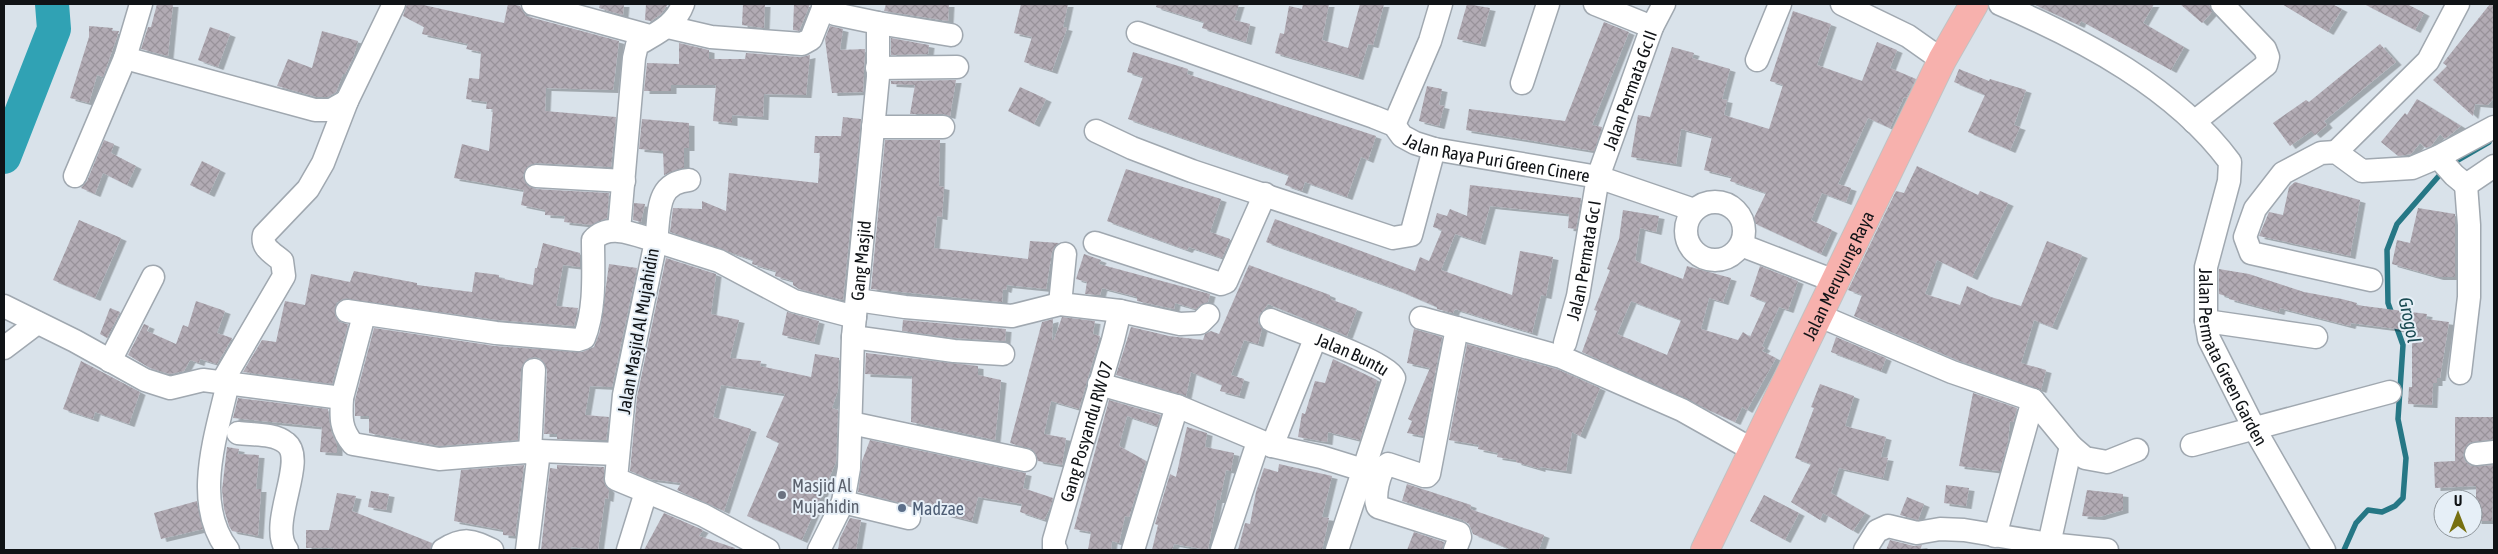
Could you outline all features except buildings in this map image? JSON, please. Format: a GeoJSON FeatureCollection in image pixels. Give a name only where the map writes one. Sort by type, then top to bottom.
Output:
{"type":"FeatureCollection","features":[{"type":"Feature","properties":{"kind":"main road","name":"Jalan Meruyung Raya"},"geometry":{"type":"LineString","coordinates":[[1705,550],[1837,282],[1942,60],[1974,4]]}},
{"type":"Feature","properties":{"kind":"street"},"geometry":{"type":"LineString","coordinates":[[75,176],[125,58],[141,4]]}},
{"type":"Feature","properties":{"kind":"street"},"geometry":{"type":"LineString","coordinates":[[228,550],[218,537],[210,503],[209,480],[225,383],[284,276],[282,261],[263,244],[264,235],[313,180],[324,163],[347,101],[394,4]]}},
{"type":"Feature","properties":{"kind":"street"},"geometry":{"type":"LineString","coordinates":[[533,4],[659,32],[802,44],[811,39],[824,5],[835,14],[951,35]]}},
{"type":"Feature","properties":{"kind":"street"},"geometry":{"type":"LineString","coordinates":[[618,454],[535,452],[439,459],[353,444],[344,434],[341,422],[342,398],[355,313],[496,333],[578,340],[584,338],[587,330],[592,294],[593,240],[599,233],[619,230],[634,58],[637,45],[659,32],[680,13],[683,4]]}},
{"type":"Feature","properties":{"kind":"street"},"geometry":{"type":"LineString","coordinates":[[1394,125],[1430,41],[1441,4]]}},
{"type":"Feature","properties":{"kind":"street"},"geometry":{"type":"LineString","coordinates":[[1522,83],[1548,4]]}},
{"type":"Feature","properties":{"kind":"street"},"geometry":{"type":"LineString","coordinates":[[1595,4],[1652,27]]}},
{"type":"Feature","properties":{"kind":"street","name":"Jalan Permata Gc II"},"geometry":{"type":"LineString","coordinates":[[1598,177],[1652,27],[1664,4]]}},
{"type":"Feature","properties":{"kind":"street"},"geometry":{"type":"LineString","coordinates":[[1757,60],[1780,4]]}},
{"type":"Feature","properties":{"kind":"street"},"geometry":{"type":"LineString","coordinates":[[1842,4],[1908,36],[1942,60]]}},
{"type":"Feature","properties":{"kind":"street","name":"Jalan Permata Green Garden"},"geometry":{"type":"LineString","coordinates":[[2000,4],[2113,59],[2140,78],[2194,122],[2230,162],[2231,170],[2206,268],[2206,321],[2210,339],[2254,428],[2324,550]]}},
{"type":"Feature","properties":{"kind":"street"},"geometry":{"type":"LineString","coordinates":[[2194,122],[2266,65],[2268,57],[2266,50],[2222,4]]}},
{"type":"Feature","properties":{"kind":"street"},"geometry":{"type":"LineString","coordinates":[[2336,152],[2428,61],[2458,4]]}},
{"type":"Feature","properties":{"kind":"street","name":"Gang Masjid"},"geometry":{"type":"LineString","coordinates":[[820,550],[843,502],[849,468],[855,318],[873,127],[878,23]]}},
{"type":"Feature","properties":{"kind":"street","name":"Jalan Raya Puri Green Cinere"},"geometry":{"type":"LineString","coordinates":[[1138,33],[1394,125],[1402,136],[1415,143],[1434,149],[1598,177],[1694,210]]}},
{"type":"Feature","properties":{"kind":"street"},"geometry":{"type":"LineString","coordinates":[[125,58],[315,110],[331,110],[347,101]]}},
{"type":"Feature","properties":{"kind":"street"},"geometry":{"type":"LineString","coordinates":[[877,68],[957,67]]}},
{"type":"Feature","properties":{"kind":"street"},"geometry":{"type":"LineString","coordinates":[[873,127],[943,127]]}},
{"type":"Feature","properties":{"kind":"street"},"geometry":{"type":"LineString","coordinates":[[2450,170],[2494,127]]}},
{"type":"Feature","properties":{"kind":"street"},"geometry":{"type":"LineString","coordinates":[[1096,131],[1158,158],[1392,238],[1402,238],[1411,235],[1434,149]]}},
{"type":"Feature","properties":{"kind":"street"},"geometry":{"type":"LineString","coordinates":[[2371,280],[2251,253],[2245,237],[2254,209],[2283,173],[2321,153],[2336,152],[2362,171],[2412,168],[2450,170],[2494,166]]}},
{"type":"Feature","properties":{"kind":"street"},"geometry":{"type":"LineString","coordinates":[[2450,170],[2469,225],[2469,298],[2460,373]]}},
{"type":"Feature","properties":{"kind":"street"},"geometry":{"type":"LineString","coordinates":[[536,176],[624,181]]}},
{"type":"Feature","properties":{"kind":"street","name":"Jalan Permata Gc I"},"geometry":{"type":"LineString","coordinates":[[1565,342],[1578,296],[1598,177]]}},
{"type":"Feature","properties":{"kind":"street"},"geometry":{"type":"LineString","coordinates":[[689,180],[675,181],[662,195],[656,241],[719,261],[794,301],[855,318],[954,351],[1003,354]]}},
{"type":"Feature","properties":{"kind":"street"},"geometry":{"type":"LineString","coordinates":[[1095,243],[1221,284],[1226,282],[1265,194]]}},
{"type":"Feature","properties":{"kind":"street"},"geometry":{"type":"LineString","coordinates":[[1716,202],[1728,205],[1737,212],[1743,222],[1744,234],[1741,245],[1734,254],[1724,260],[1713,261],[1702,258],[1693,251],[1687,242],[1685,230],[1688,219],[1694,210],[1704,204],[1716,202]]}},
{"type":"Feature","properties":{"kind":"street","name":"Jalan Masjid Al Mujahidin"},"geometry":{"type":"LineString","coordinates":[[619,230],[656,241],[624,395],[615,490],[646,492],[703,515],[768,550]]}},
{"type":"Feature","properties":{"kind":"street"},"geometry":{"type":"LineString","coordinates":[[1741,245],[1837,282]]}},
{"type":"Feature","properties":{"kind":"street"},"geometry":{"type":"LineString","coordinates":[[1060,304],[1065,254]]}},
{"type":"Feature","properties":{"kind":"street"},"geometry":{"type":"LineString","coordinates":[[110,361],[153,277]]}},
{"type":"Feature","properties":{"kind":"street"},"geometry":{"type":"LineString","coordinates":[[855,318],[905,307],[1012,316],[1060,304],[1120,311],[1180,324],[1200,323],[1208,315]]}},
{"type":"Feature","properties":{"kind":"street"},"geometry":{"type":"LineString","coordinates":[[4,306],[145,380],[170,388],[203,380],[342,398]]}},
{"type":"Feature","properties":{"kind":"street","name":"Gang Posyandu RW 07"},"geometry":{"type":"LineString","coordinates":[[1056,550],[1054,548],[1054,540],[1099,384],[1114,340],[1120,311]]}},
{"type":"Feature","properties":{"kind":"street"},"geometry":{"type":"LineString","coordinates":[[1820,316],[1952,372],[2033,400],[2071,446],[2085,458],[2107,462],[2137,450]]}},
{"type":"Feature","properties":{"kind":"street"},"geometry":{"type":"LineString","coordinates":[[1421,318],[1560,357],[1682,410],[1753,450]]}},
{"type":"Feature","properties":{"kind":"street","name":"Jalan Buntu"},"geometry":{"type":"LineString","coordinates":[[1272,320],[1388,369],[1394,378],[1363,470]]}},
{"type":"Feature","properties":{"kind":"street"},"geometry":{"type":"LineString","coordinates":[[2206,321],[2316,337]]}},
{"type":"Feature","properties":{"kind":"street"},"geometry":{"type":"LineString","coordinates":[[4,348],[38,323]]}},
{"type":"Feature","properties":{"kind":"street"},"geometry":{"type":"LineString","coordinates":[[1455,550],[1460,537],[1459,533],[1378,507],[1376,500],[1382,470],[1388,464],[1424,476],[1428,474],[1457,328]]}},
{"type":"Feature","properties":{"kind":"street"},"geometry":{"type":"LineString","coordinates":[[1222,550],[1265,444],[1315,339]]}},
{"type":"Feature","properties":{"kind":"street"},"geometry":{"type":"LineString","coordinates":[[527,550],[535,452],[534,370]]}},
{"type":"Feature","properties":{"kind":"street"},"geometry":{"type":"LineString","coordinates":[[1099,384],[1177,406],[1265,444],[1321,457],[1363,470],[1337,550]]}},
{"type":"Feature","properties":{"kind":"street"},"geometry":{"type":"LineString","coordinates":[[2192,445],[2390,392]]}},
{"type":"Feature","properties":{"kind":"street"},"geometry":{"type":"LineString","coordinates":[[1995,536],[2033,400]]}},
{"type":"Feature","properties":{"kind":"street"},"geometry":{"type":"LineString","coordinates":[[1133,550],[1177,406]]}},
{"type":"Feature","properties":{"kind":"street"},"geometry":{"type":"LineString","coordinates":[[851,423],[1025,460]]}},
{"type":"Feature","properties":{"kind":"street"},"geometry":{"type":"LineString","coordinates":[[238,433],[274,437],[288,444],[294,457],[281,522],[281,539],[287,550]]}},
{"type":"Feature","properties":{"kind":"street"},"geometry":{"type":"LineString","coordinates":[[2049,544],[2071,446]]}},
{"type":"Feature","properties":{"kind":"street"},"geometry":{"type":"LineString","coordinates":[[628,550],[646,492]]}},
{"type":"Feature","properties":{"kind":"street"},"geometry":{"type":"LineString","coordinates":[[843,502],[909,518]]}},
{"type":"Feature","properties":{"kind":"street"},"geometry":{"type":"LineString","coordinates":[[1866,550],[1877,531],[1888,526],[1917,533],[1940,529],[1964,530],[2049,544],[2107,550]]}},
{"type":"Feature","properties":{"kind":"street"},"geometry":{"type":"LineString","coordinates":[[443,550],[454,543],[470,540],[492,550]]}},
{"type":"Feature","properties":{"kind":"waterway"},"geometry":{"type":"LineString","coordinates":[[4,157],[54,29],[52,4]]}},
{"type":"Feature","properties":{"kind":"waterway","name":"Grogol"},"geometry":{"type":"LineString","coordinates":[[2451,164],[2489,142]]}},
{"type":"Feature","properties":{"kind":"waterway","name":"Grogol"},"geometry":{"type":"LineString","coordinates":[[2344,550],[2356,523],[2368,510],[2382,512],[2395,506],[2403,498],[2406,458],[2398,419],[2403,345],[2388,303],[2387,250],[2397,224],[2444,170]]}},
{"type":"Feature","properties":{"kind":"place","name":"Masjid Al Mujahidin"},"geometry":{"type":"Point","coordinates":[782,495]}},
{"type":"Feature","properties":{"kind":"place","name":"Madzae"},"geometry":{"type":"Point","coordinates":[902,508]}}]}
